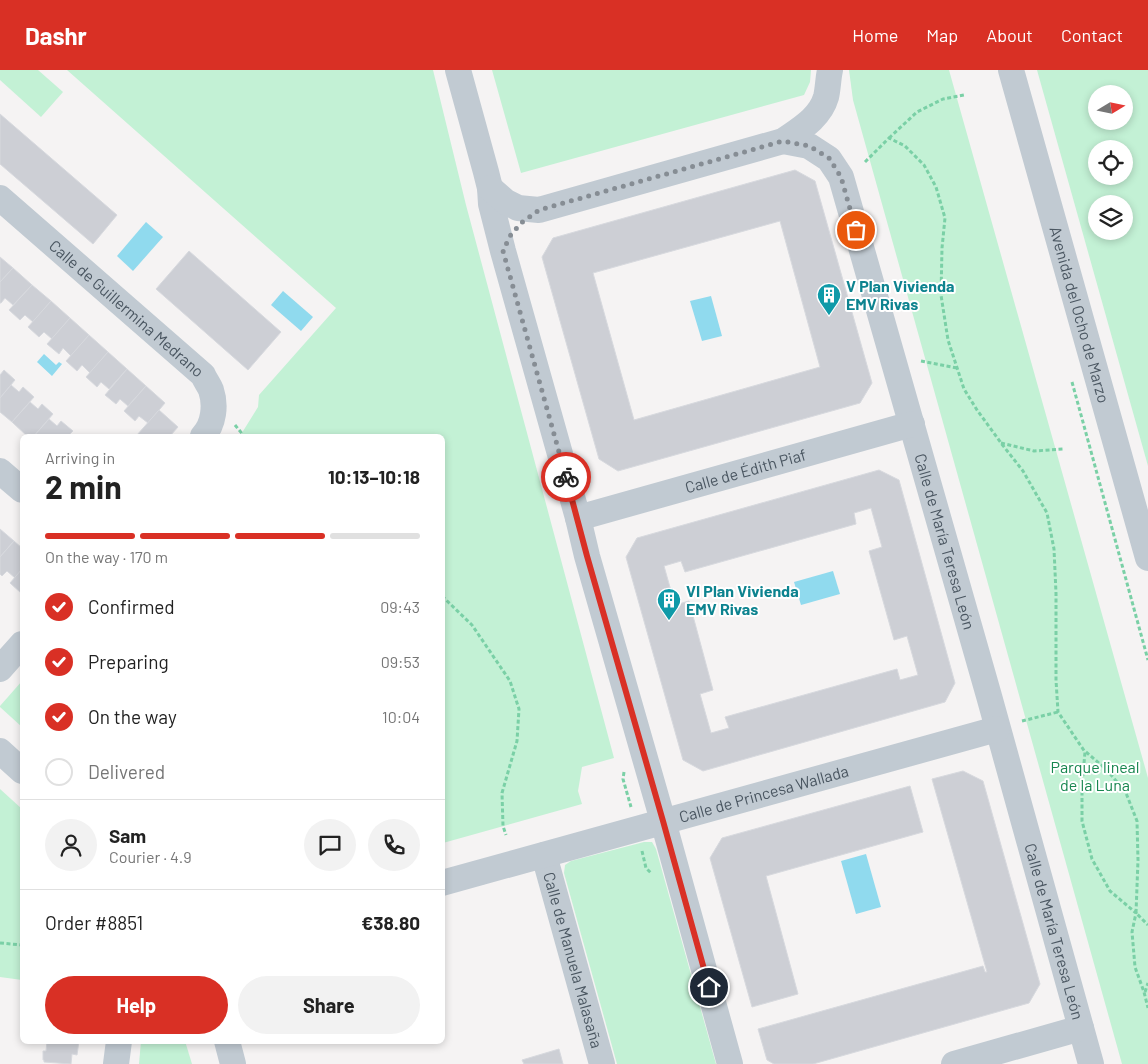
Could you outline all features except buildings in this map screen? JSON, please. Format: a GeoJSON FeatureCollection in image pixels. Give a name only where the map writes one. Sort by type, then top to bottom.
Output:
{"type":"FeatureCollection","features":[{"type":"Feature","properties":{"kind":"street"},"geometry":{"type":"LineString","coordinates":[[458,70],[490,188],[491,204],[503,251],[730,1064]]}},
{"type":"Feature","properties":{"kind":"street"},"geometry":{"type":"LineString","coordinates":[[503,251],[510,236],[521,223],[539,210],[783,141],[803,128],[820,112],[826,97],[830,70]]}},
{"type":"Feature","properties":{"kind":"street","name":"Avenida del Ocho de Marzo"},"geometry":{"type":"LineString","coordinates":[[1011,70],[1148,558]]}},
{"type":"Feature","properties":{"kind":"street","name":"Calle de María Teresa León"},"geometry":{"type":"LineString","coordinates":[[783,141],[809,146],[829,158],[841,177],[912,424],[1010,725],[1091,1064]]}},
{"type":"Feature","properties":{"kind":"street"},"geometry":{"type":"LineString","coordinates":[[490,188],[506,202],[518,208],[539,210]]}},
{"type":"Feature","properties":{"kind":"street","name":"Calle de Guillermina Medrano"},"geometry":{"type":"LineString","coordinates":[[0,198],[203,375],[210,389],[213,404],[213,420],[204,434]]}},
{"type":"Feature","properties":{"kind":"street","name":"Calle de Édith Piaf"},"geometry":{"type":"LineString","coordinates":[[578,518],[912,424]]}},
{"type":"Feature","properties":{"kind":"street"},"geometry":{"type":"LineString","coordinates":[[0,471],[20,488]]}},
{"type":"Feature","properties":{"kind":"street"},"geometry":{"type":"LineString","coordinates":[[0,669],[20,646]]}},
{"type":"Feature","properties":{"kind":"street","name":"Calle de Princesa Wallada"},"geometry":{"type":"LineString","coordinates":[[445,882],[1010,725]]}},
{"type":"Feature","properties":{"kind":"street"},"geometry":{"type":"LineString","coordinates":[[0,751],[20,769]]}},
{"type":"Feature","properties":{"kind":"street","name":"Calle de Manuela Malasaña"},"geometry":{"type":"LineString","coordinates":[[544,855],[602,1064]]}},
{"type":"Feature","properties":{"kind":"street"},"geometry":{"type":"LineString","coordinates":[[954,1064],[1081,1028]]}},
{"type":"Feature","properties":{"kind":"street"},"geometry":{"type":"LineString","coordinates":[[116,1064],[119,1044]]}},
{"type":"Feature","properties":{"kind":"street"},"geometry":{"type":"LineString","coordinates":[[228,1044],[233,1064]]}},
{"type":"Feature","properties":{"kind":"path"},"geometry":{"type":"LineString","coordinates":[[865,162],[918,112],[943,99],[964,95]]}},
{"type":"Feature","properties":{"kind":"path"},"geometry":{"type":"LineString","coordinates":[[889,138],[905,146],[924,165],[936,187],[945,218],[941,295],[948,340],[964,389],[1000,443],[1023,471],[1047,513],[1054,549],[1058,712],[1085,752],[1107,770],[1126,794],[1137,821],[1136,913],[1132,932],[1135,967],[1148,1008]]}},
{"type":"Feature","properties":{"kind":"path"},"geometry":{"type":"LineString","coordinates":[[921,361],[958,368]]}},
{"type":"Feature","properties":{"kind":"path"},"geometry":{"type":"LineString","coordinates":[[234,424],[242,434]]}},
{"type":"Feature","properties":{"kind":"path"},"geometry":{"type":"LineString","coordinates":[[1000,443],[1034,451],[1063,449]]}},
{"type":"Feature","properties":{"kind":"path"},"geometry":{"type":"LineString","coordinates":[[445,599],[472,625],[510,681],[520,709],[517,741],[502,793],[506,835]]}},
{"type":"Feature","properties":{"kind":"path"},"geometry":{"type":"LineString","coordinates":[[1010,725],[1058,712]]}},
{"type":"Feature","properties":{"kind":"path"},"geometry":{"type":"LineString","coordinates":[[1085,752],[1082,786],[1082,821],[1092,859],[1110,891],[1148,926]]}},
{"type":"Feature","properties":{"kind":"path"},"geometry":{"type":"LineString","coordinates":[[0,943],[20,945]]}},
{"type":"Feature","properties":{"kind":"path"},"geometry":{"type":"LineString","coordinates":[[1144,992],[1148,983]]}},
{"type":"Feature","properties":{"kind":"green space"},"geometry":{"type":"Polygon","coordinates":[[[0,70],[38,70],[63,92],[41,117],[0,80],[0,70]]]}},
{"type":"Feature","properties":{"kind":"green space"},"geometry":{"type":"Polygon","coordinates":[[[67,70],[433,70],[466,205],[614,758],[582,767],[578,791],[582,804],[445,842],[445,434],[241,434],[258,407],[259,395],[336,308],[67,70]]]}},
{"type":"Feature","properties":{"kind":"green space"},"geometry":{"type":"Polygon","coordinates":[[[492,70],[811,70],[810,82],[804,95],[521,173],[492,70]]]}},
{"type":"Feature","properties":{"kind":"green space","name":"Parque lineal de la Luna"},"geometry":{"type":"Polygon","coordinates":[[[849,70],[949,70],[1148,778],[1148,1064],[1122,1064],[853,100],[849,70]]]}},
{"type":"Feature","properties":{"kind":"green space"},"geometry":{"type":"Polygon","coordinates":[[[1037,70],[1148,70],[1148,466],[1037,70]]]}},
{"type":"Feature","properties":{"kind":"green space"},"geometry":{"type":"Polygon","coordinates":[[[20,683],[20,725],[0,706],[20,683]]]}},
{"type":"Feature","properties":{"kind":"green space"},"geometry":{"type":"Polygon","coordinates":[[[0,789],[20,807],[20,980],[0,977],[0,789]]]}},
{"type":"Feature","properties":{"kind":"green space"},"geometry":{"type":"Polygon","coordinates":[[[644,842],[652,842],[656,849],[716,1064],[617,1064],[564,873],[565,865],[571,861],[644,842]]]}},
{"type":"Feature","properties":{"kind":"green space"},"geometry":{"type":"Polygon","coordinates":[[[141,1044],[186,1044],[192,1064],[139,1064],[141,1044]]]}},
{"type":"Feature","properties":{"kind":"water"},"geometry":{"type":"Polygon","coordinates":[[[146,222],[163,237],[133,271],[117,256],[146,222]]]}},
{"type":"Feature","properties":{"kind":"water"},"geometry":{"type":"Polygon","coordinates":[[[283,291],[313,317],[301,331],[271,305],[283,291]]]}},
{"type":"Feature","properties":{"kind":"water"},"geometry":{"type":"Polygon","coordinates":[[[711,296],[722,336],[702,341],[690,301],[711,296]]]}},
{"type":"Feature","properties":{"kind":"water"},"geometry":{"type":"Polygon","coordinates":[[[44,354],[56,365],[59,362],[62,364],[52,376],[37,362],[44,354]]]}},
{"type":"Feature","properties":{"kind":"water"},"geometry":{"type":"Polygon","coordinates":[[[833,571],[840,594],[801,605],[794,582],[833,571]]]}},
{"type":"Feature","properties":{"kind":"water"},"geometry":{"type":"Polygon","coordinates":[[[866,854],[881,907],[856,914],[841,861],[866,854]]]}},
{"type":"Feature","properties":{"kind":"way so far"},"geometry":{"type":"LineString","coordinates":[[566,477],[503,251],[510,236],[521,223],[539,210],[783,141],[809,146],[829,158],[841,177],[856,230]]}},
{"type":"Feature","properties":{"kind":"place","name":"V Plan Vivienda EMV Rivas"},"geometry":{"type":"Point","coordinates":[829,316]}},
{"type":"Feature","properties":{"kind":"place","name":"VI Plan Vivienda EMV Rivas"},"geometry":{"type":"Point","coordinates":[669,621]}},
{"type":"Feature","properties":{"kind":"route"},"geometry":{"type":"LineString","coordinates":[[566,477],[709,987]]}}]}
